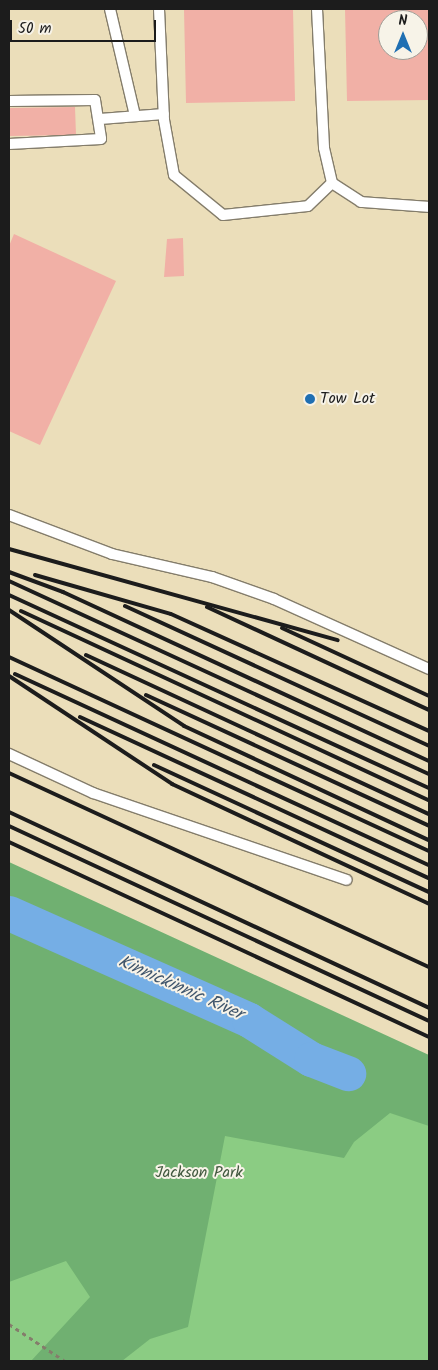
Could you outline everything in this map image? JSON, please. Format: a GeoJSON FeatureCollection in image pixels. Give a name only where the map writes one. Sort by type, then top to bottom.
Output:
{"type":"FeatureCollection","features":[{"type":"Feature","properties":{"kind":"lane"},"geometry":{"type":"LineString","coordinates":[[110,9],[135,116]]}},
{"type":"Feature","properties":{"kind":"lane"},"geometry":{"type":"LineString","coordinates":[[160,9],[164,114],[174,175],[223,216],[308,206],[332,182]]}},
{"type":"Feature","properties":{"kind":"lane"},"geometry":{"type":"LineString","coordinates":[[317,9],[324,148],[332,182],[362,202],[429,207]]}},
{"type":"Feature","properties":{"kind":"lane"},"geometry":{"type":"LineString","coordinates":[[9,101],[46,104],[95,100],[100,119],[101,140],[47,138],[9,144]]}},
{"type":"Feature","properties":{"kind":"lane"},"geometry":{"type":"LineString","coordinates":[[100,119],[164,114]]}},
{"type":"Feature","properties":{"kind":"lane"},"geometry":{"type":"LineString","coordinates":[[9,514],[112,554],[212,577],[274,599],[429,669]]}},
{"type":"Feature","properties":{"kind":"lane"},"geometry":{"type":"LineString","coordinates":[[9,754],[93,793],[347,880]]}},
{"type":"Feature","properties":{"kind":"path"},"geometry":{"type":"LineString","coordinates":[[9,1324],[65,1361]]}},
{"type":"Feature","properties":{"kind":"green space","name":"Jackson Park"},"geometry":{"type":"Polygon","coordinates":[[[9,862],[429,1055],[429,1126],[390,1113],[354,1142],[344,1158],[225,1136],[188,1327],[150,1339],[122,1361],[31,1361],[90,1297],[66,1261],[9,1282],[9,862]]]}},
{"type":"Feature","properties":{"kind":"green space","name":"Jackson Park"},"geometry":{"type":"Polygon","coordinates":[[[9,885],[429,1072],[429,1361],[9,1361],[9,885]]]}},
{"type":"Feature","properties":{"kind":"building"},"geometry":{"type":"Polygon","coordinates":[[[184,9],[293,9],[295,101],[186,103],[184,9]]]}},
{"type":"Feature","properties":{"kind":"building"},"geometry":{"type":"Polygon","coordinates":[[[345,9],[429,9],[429,100],[347,101],[345,9]]]}},
{"type":"Feature","properties":{"kind":"building"},"geometry":{"type":"Polygon","coordinates":[[[75,107],[76,135],[9,136],[9,108],[75,107]]]}},
{"type":"Feature","properties":{"kind":"building"},"geometry":{"type":"Polygon","coordinates":[[[14,234],[116,281],[40,445],[9,431],[9,246],[14,234]]]}},
{"type":"Feature","properties":{"kind":"building"},"geometry":{"type":"Polygon","coordinates":[[[183,238],[184,276],[164,277],[167,239],[183,238]]]}},
{"type":"Feature","properties":{"kind":"waterway","name":"Kinnickinnic River"},"geometry":{"type":"LineString","coordinates":[[9,913],[249,1020],[311,1059],[348,1073]]}},
{"type":"Feature","properties":{"kind":"railway"},"geometry":{"type":"LineString","coordinates":[[9,549],[338,640]]}},
{"type":"Feature","properties":{"kind":"railway"},"geometry":{"type":"LineString","coordinates":[[9,572],[63,592],[429,761]]}},
{"type":"Feature","properties":{"kind":"railway"},"geometry":{"type":"LineString","coordinates":[[35,575],[171,614],[429,731]]}},
{"type":"Feature","properties":{"kind":"railway"},"geometry":{"type":"LineString","coordinates":[[9,581],[429,774]]}},
{"type":"Feature","properties":{"kind":"railway"},"geometry":{"type":"LineString","coordinates":[[9,595],[429,788]]}},
{"type":"Feature","properties":{"kind":"railway"},"geometry":{"type":"LineString","coordinates":[[125,606],[429,746]]}},
{"type":"Feature","properties":{"kind":"railway"},"geometry":{"type":"LineString","coordinates":[[207,607],[429,710]]}},
{"type":"Feature","properties":{"kind":"railway"},"geometry":{"type":"LineString","coordinates":[[9,610],[184,726],[429,840]]}},
{"type":"Feature","properties":{"kind":"railway"},"geometry":{"type":"LineString","coordinates":[[21,611],[429,800]]}},
{"type":"Feature","properties":{"kind":"railway"},"geometry":{"type":"LineString","coordinates":[[282,628],[429,696]]}},
{"type":"Feature","properties":{"kind":"railway"},"geometry":{"type":"LineString","coordinates":[[86,655],[429,814]]}},
{"type":"Feature","properties":{"kind":"railway"},"geometry":{"type":"LineString","coordinates":[[9,657],[429,851]]}},
{"type":"Feature","properties":{"kind":"railway"},"geometry":{"type":"LineString","coordinates":[[15,674],[429,865]]}},
{"type":"Feature","properties":{"kind":"railway"},"geometry":{"type":"LineString","coordinates":[[9,676],[172,784],[429,904]]}},
{"type":"Feature","properties":{"kind":"railway"},"geometry":{"type":"LineString","coordinates":[[146,695],[429,826]]}},
{"type":"Feature","properties":{"kind":"railway"},"geometry":{"type":"LineString","coordinates":[[80,717],[429,878]]}},
{"type":"Feature","properties":{"kind":"railway"},"geometry":{"type":"LineString","coordinates":[[154,765],[429,892]]}},
{"type":"Feature","properties":{"kind":"railway"},"geometry":{"type":"LineString","coordinates":[[9,773],[429,967]]}},
{"type":"Feature","properties":{"kind":"railway"},"geometry":{"type":"LineString","coordinates":[[9,812],[429,1008]]}},
{"type":"Feature","properties":{"kind":"railway"},"geometry":{"type":"LineString","coordinates":[[9,826],[429,1021]]}},
{"type":"Feature","properties":{"kind":"railway"},"geometry":{"type":"LineString","coordinates":[[9,842],[429,1037]]}},
{"type":"Feature","properties":{"kind":"place","name":"Tow Lot"},"geometry":{"type":"Point","coordinates":[310,399]}}]}
